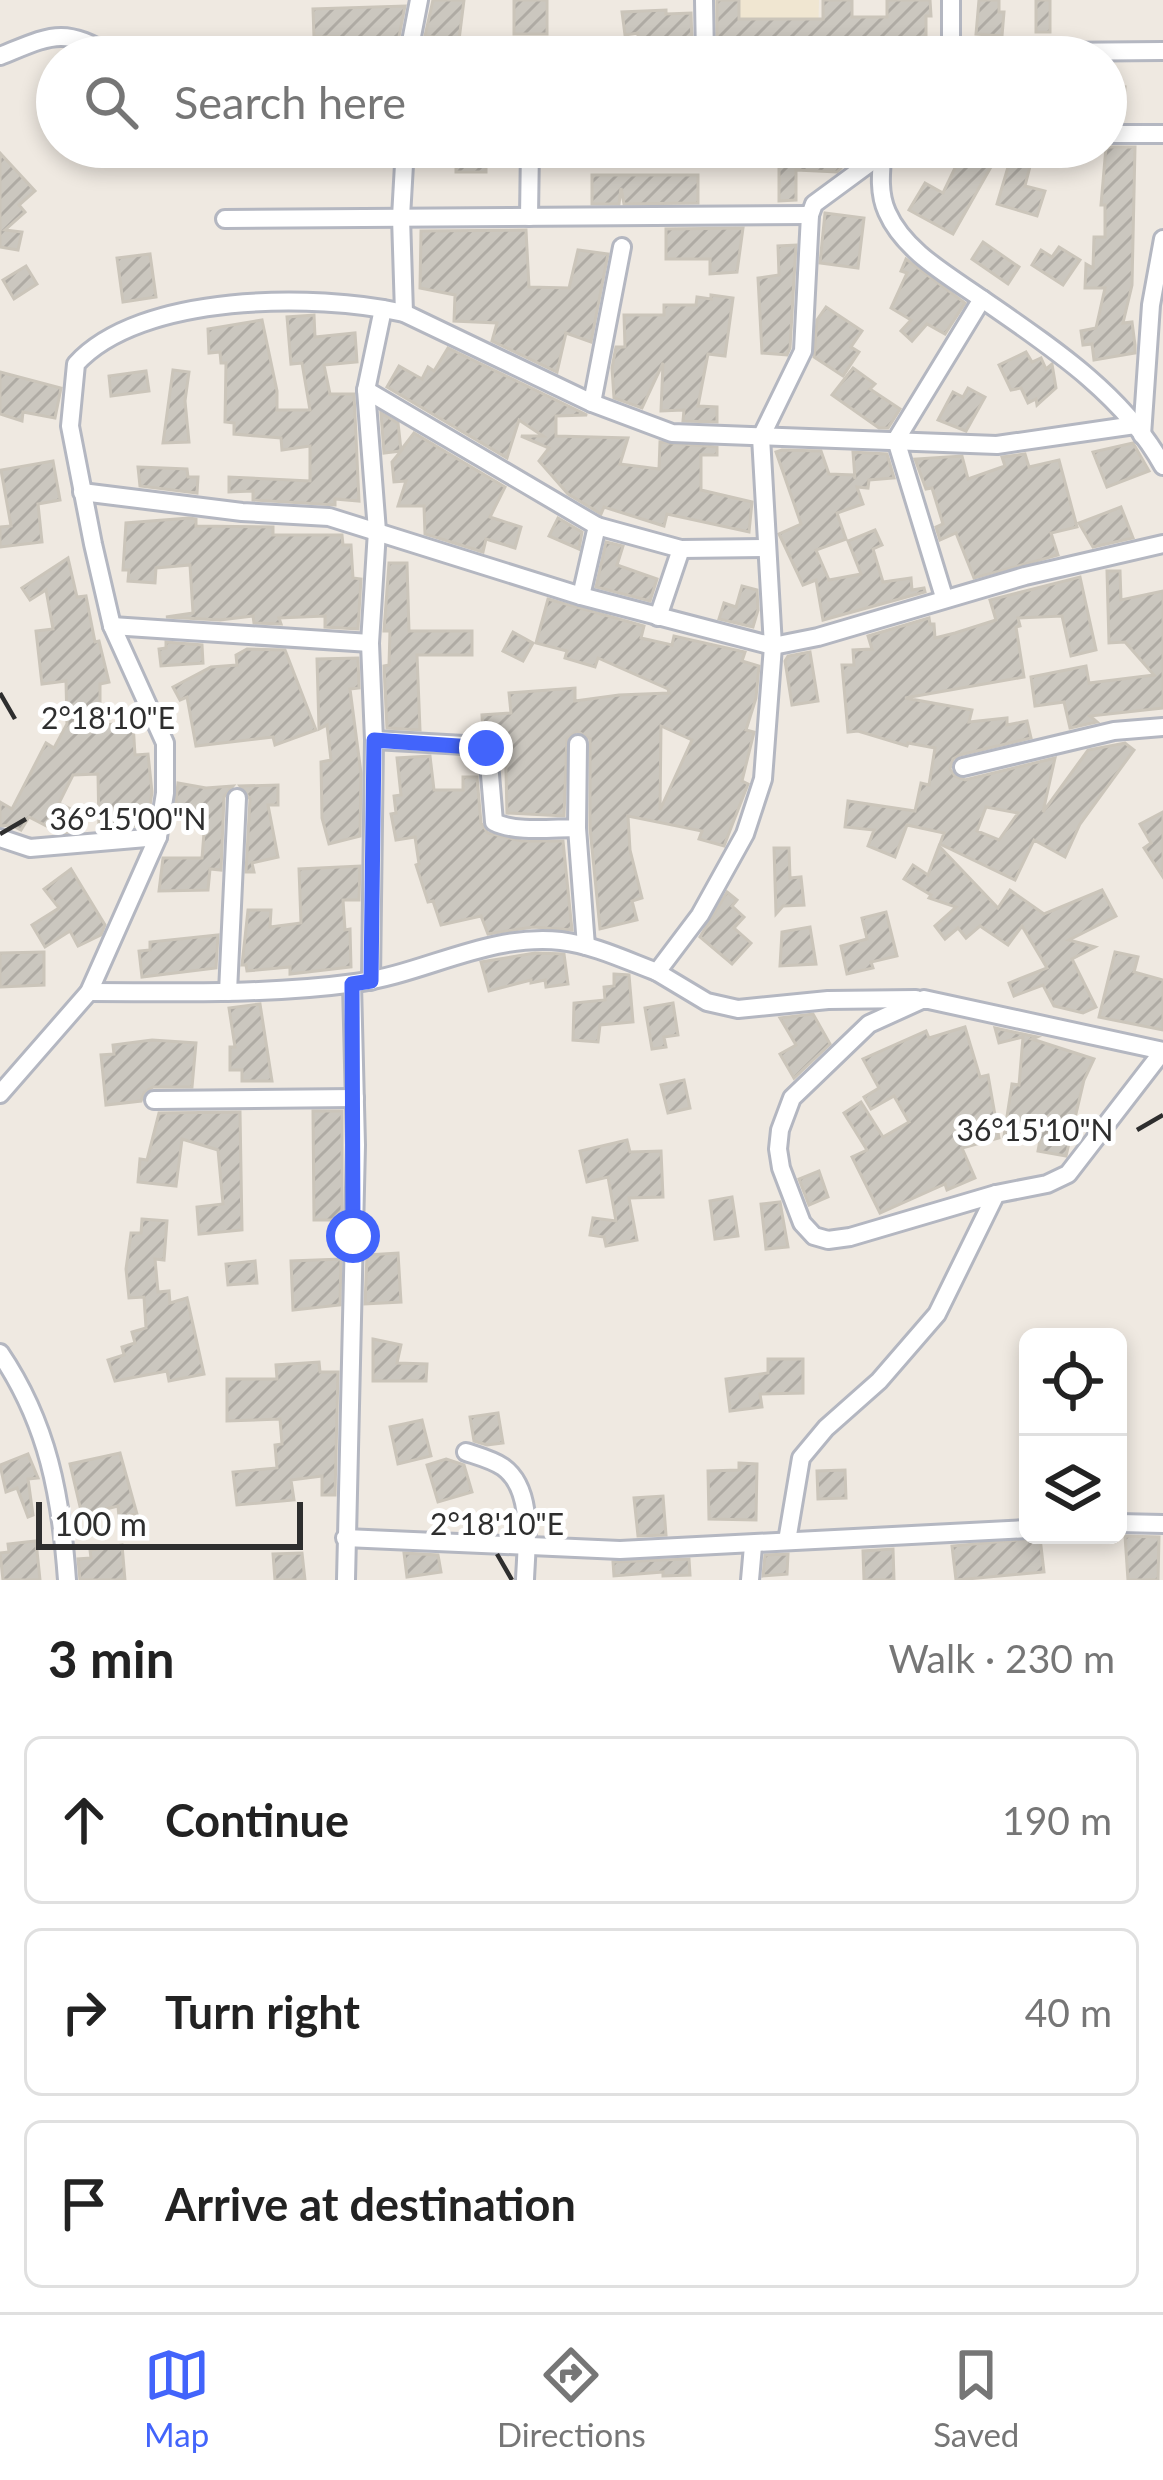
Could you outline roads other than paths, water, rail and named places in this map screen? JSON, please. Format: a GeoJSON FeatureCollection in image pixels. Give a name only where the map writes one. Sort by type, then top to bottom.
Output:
{"type":"FeatureCollection","features":[{"type":"Feature","properties":{"kind":"street"},"geometry":{"type":"LineString","coordinates":[[412,36],[419,0]]}},
{"type":"Feature","properties":{"kind":"street"},"geometry":{"type":"LineString","coordinates":[[704,0],[705,36]]}},
{"type":"Feature","properties":{"kind":"street"},"geometry":{"type":"LineString","coordinates":[[951,0],[951,36]]}},
{"type":"Feature","properties":{"kind":"street"},"geometry":{"type":"LineString","coordinates":[[0,56],[36,41]]}},
{"type":"Feature","properties":{"kind":"street"},"geometry":{"type":"LineString","coordinates":[[1127,51],[1163,51]]}},
{"type":"Feature","properties":{"kind":"street"},"geometry":{"type":"LineString","coordinates":[[1127,134],[1163,134]]}},
{"type":"Feature","properties":{"kind":"street"},"geometry":{"type":"LineString","coordinates":[[404,168],[404,314]]}},
{"type":"Feature","properties":{"kind":"street"},"geometry":{"type":"LineString","coordinates":[[529,217],[530,168]]}},
{"type":"Feature","properties":{"kind":"street"},"geometry":{"type":"LineString","coordinates":[[657,972],[700,915],[745,834],[763,779],[773,646],[760,437],[803,351],[814,204],[861,168]]}},
{"type":"Feature","properties":{"kind":"street"},"geometry":{"type":"LineString","coordinates":[[882,168],[881,188],[894,225],[923,256],[1062,356],[1138,430],[1163,466]]}},
{"type":"Feature","properties":{"kind":"street"},"geometry":{"type":"LineString","coordinates":[[225,219],[810,215]]}},
{"type":"Feature","properties":{"kind":"street"},"geometry":{"type":"LineString","coordinates":[[1138,430],[1150,304],[1163,239]]}},
{"type":"Feature","properties":{"kind":"street"},"geometry":{"type":"LineString","coordinates":[[592,403],[622,247]]}},
{"type":"Feature","properties":{"kind":"street"},"geometry":{"type":"LineString","coordinates":[[944,597],[896,440],[982,299]]}},
{"type":"Feature","properties":{"kind":"street"},"geometry":{"type":"LineString","coordinates":[[0,1094],[89,992],[158,837],[165,743],[112,626],[70,427],[76,364],[108,336],[130,326],[236,305],[308,303],[383,309],[404,314],[592,403],[672,433],[1030,443],[1138,430]]}},
{"type":"Feature","properties":{"kind":"street"},"geometry":{"type":"LineString","coordinates":[[346,1580],[355,1098],[374,740],[370,643],[376,531],[366,390],[383,309]]}},
{"type":"Feature","properties":{"kind":"street"},"geometry":{"type":"LineString","coordinates":[[366,390],[597,526],[681,549],[767,548]]}},
{"type":"Feature","properties":{"kind":"street"},"geometry":{"type":"LineString","coordinates":[[82,492],[328,518],[581,596],[773,646],[818,637],[944,597],[1163,544]]}},
{"type":"Feature","properties":{"kind":"street"},"geometry":{"type":"LineString","coordinates":[[581,596],[597,526]]}},
{"type":"Feature","properties":{"kind":"street"},"geometry":{"type":"LineString","coordinates":[[658,616],[681,549]]}},
{"type":"Feature","properties":{"kind":"street"},"geometry":{"type":"LineString","coordinates":[[112,626],[370,643]]}},
{"type":"Feature","properties":{"kind":"street"},"geometry":{"type":"LineString","coordinates":[[963,767],[1114,730],[1163,727]]}},
{"type":"Feature","properties":{"kind":"street"},"geometry":{"type":"LineString","coordinates":[[374,740],[482,746],[488,751],[496,824],[577,828]]}},
{"type":"Feature","properties":{"kind":"street"},"geometry":{"type":"LineString","coordinates":[[578,744],[577,828],[586,946]]}},
{"type":"Feature","properties":{"kind":"street"},"geometry":{"type":"LineString","coordinates":[[229,992],[237,798]]}},
{"type":"Feature","properties":{"kind":"street"},"geometry":{"type":"LineString","coordinates":[[0,838],[30,848],[158,837]]}},
{"type":"Feature","properties":{"kind":"street"},"geometry":{"type":"LineString","coordinates":[[89,992],[229,992],[362,982],[514,942],[556,940],[657,972],[706,1002],[738,1009],[828,1000],[924,999],[1163,1051],[1068,1174],[1047,1184],[996,1194],[850,1238],[814,1236],[802,1223],[781,1168],[780,1130],[792,1098],[869,1024],[924,999]]}},
{"type":"Feature","properties":{"kind":"street"},"geometry":{"type":"LineString","coordinates":[[154,1100],[355,1098]]}},
{"type":"Feature","properties":{"kind":"street"},"geometry":{"type":"LineString","coordinates":[[788,1541],[800,1458],[879,1382],[937,1314],[996,1194]]}},
{"type":"Feature","properties":{"kind":"street"},"geometry":{"type":"LineString","coordinates":[[0,1353],[33,1412],[52,1462],[68,1580]]}},
{"type":"Feature","properties":{"kind":"street"},"geometry":{"type":"LineString","coordinates":[[466,1452],[509,1472],[526,1515],[525,1580]]}},
{"type":"Feature","properties":{"kind":"street"},"geometry":{"type":"LineString","coordinates":[[1127,1523],[1163,1524]]}},
{"type":"Feature","properties":{"kind":"street"},"geometry":{"type":"LineString","coordinates":[[345,1538],[620,1550],[1019,1529]]}},
{"type":"Feature","properties":{"kind":"street"},"geometry":{"type":"LineString","coordinates":[[749,1580],[754,1546]]}}]}
